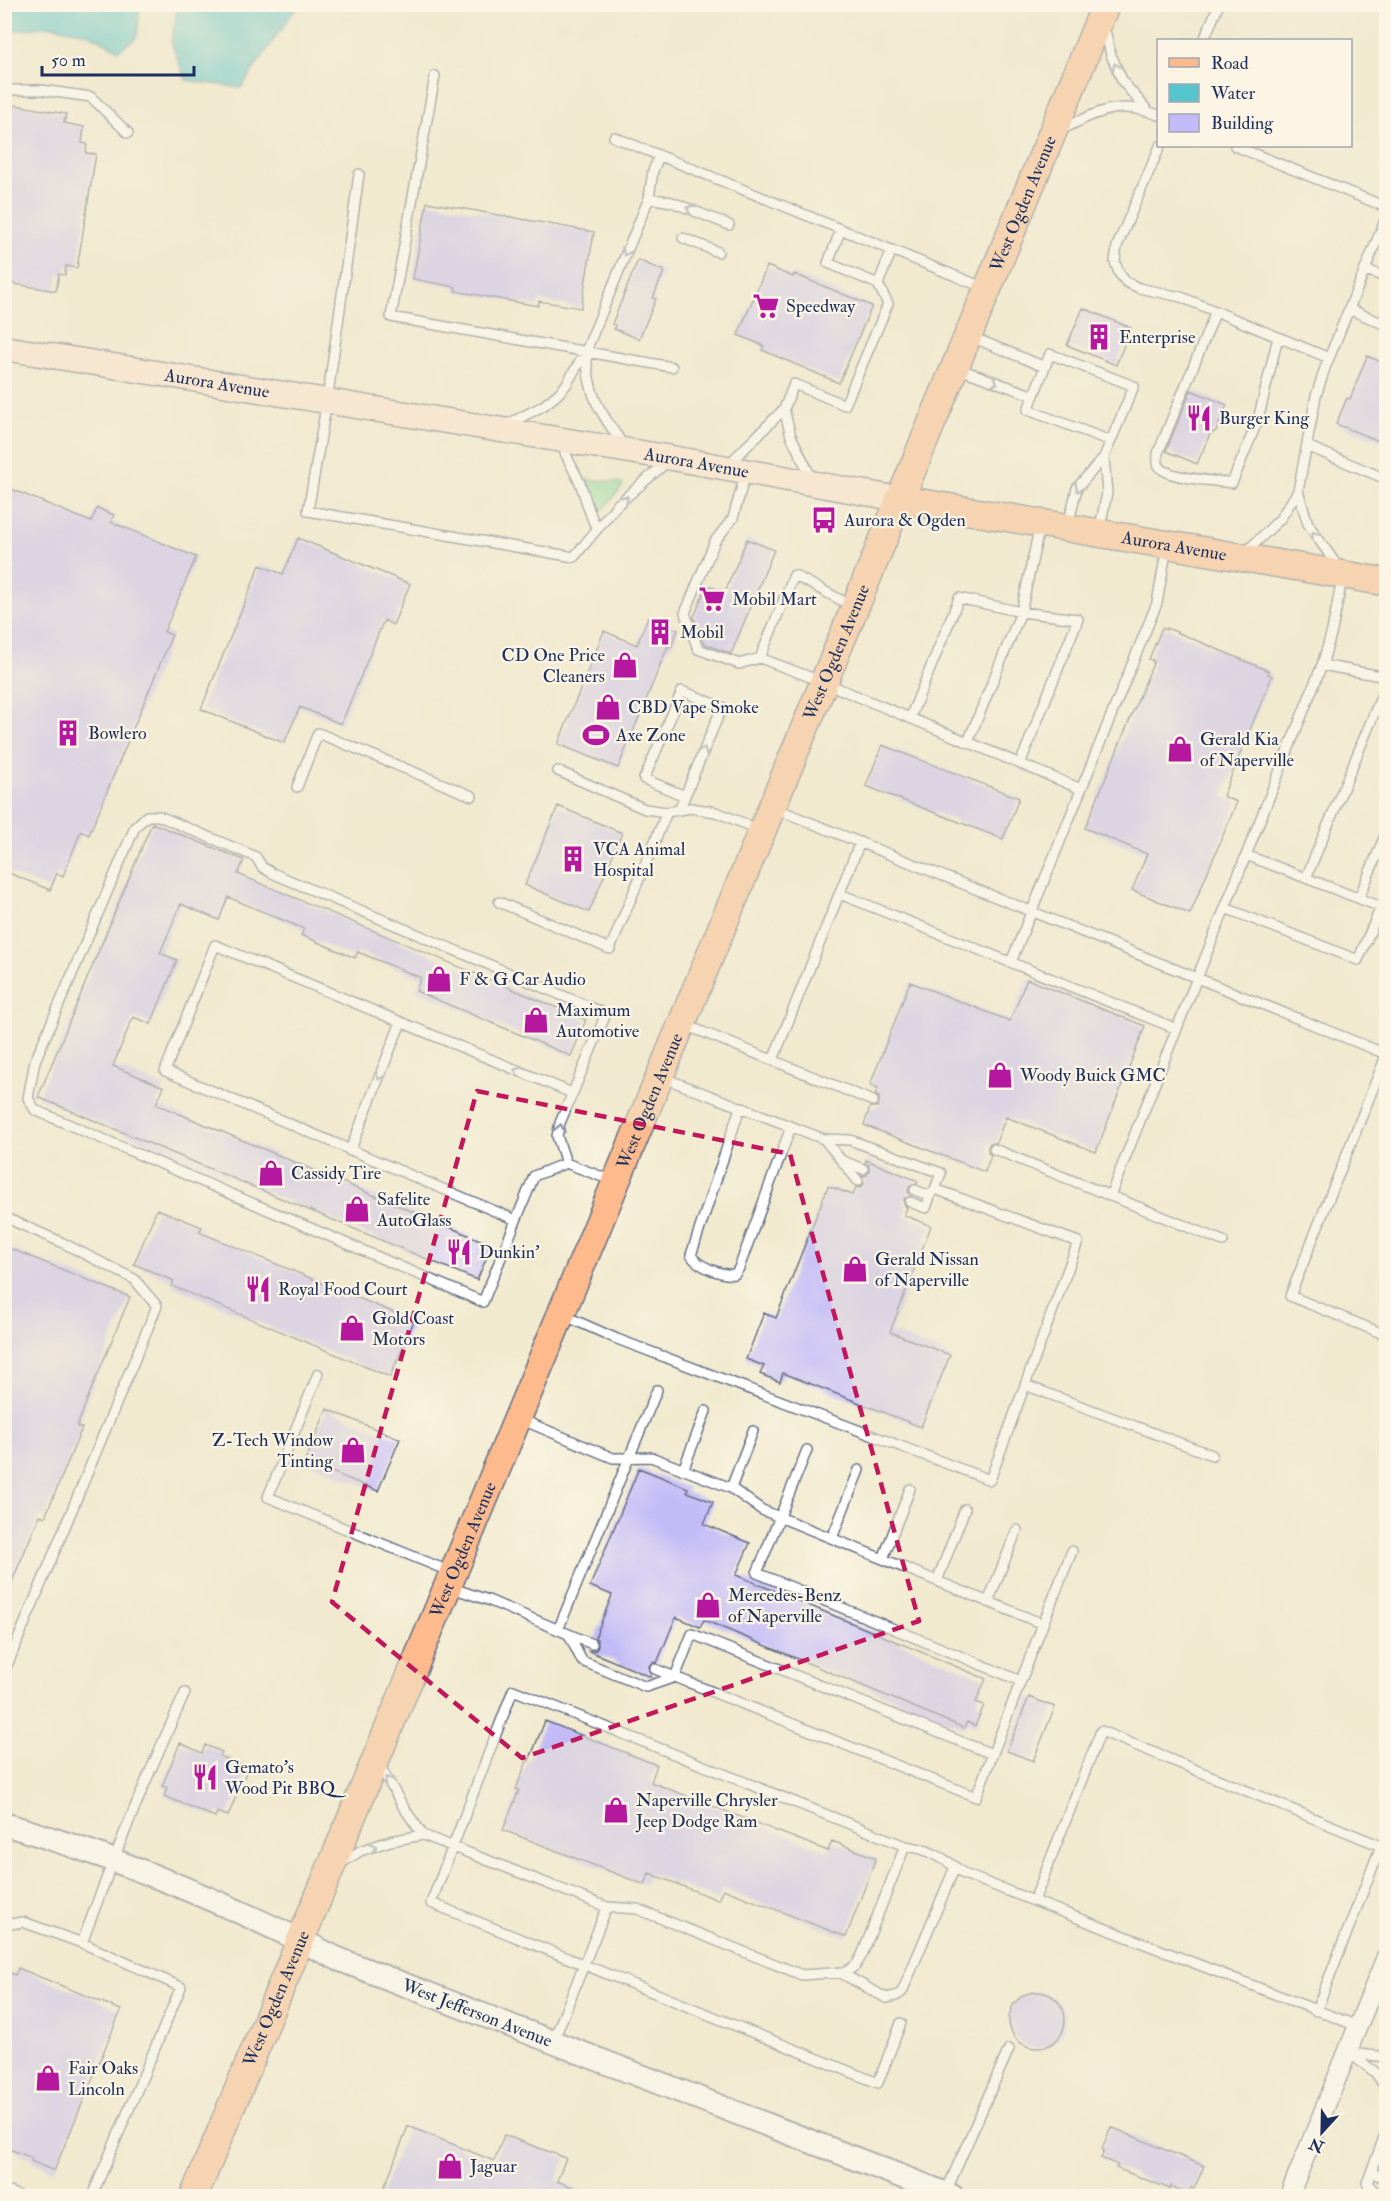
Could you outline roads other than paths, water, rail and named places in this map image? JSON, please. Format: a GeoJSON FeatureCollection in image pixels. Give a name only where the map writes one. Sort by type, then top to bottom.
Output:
{"type":"FeatureCollection","features":[{"type":"Feature","properties":{"kind":"main road","name":"West Ogden Avenue"},"geometry":{"type":"LineString","coordinates":[[194,2196],[1103,10]]}},
{"type":"Feature","properties":{"kind":"main road","name":"Aurora Avenue"},"geometry":{"type":"LineString","coordinates":[[4,348],[672,458],[1386,582]]}},
{"type":"Feature","properties":{"kind":"street","name":"West Jefferson Avenue"},"geometry":{"type":"LineString","coordinates":[[4,1824],[113,1860],[266,1922],[338,1959],[948,2195]]}},
{"type":"Feature","properties":{"kind":"street"},"geometry":{"type":"LineString","coordinates":[[1289,2196],[1360,2027],[1386,1957]]}},
{"type":"Feature","properties":{"kind":"lane"},"geometry":{"type":"LineString","coordinates":[[1204,39],[1219,4]]}},
{"type":"Feature","properties":{"kind":"lane"},"geometry":{"type":"LineString","coordinates":[[1103,10],[1111,55],[1123,82],[1147,110]]}},
{"type":"Feature","properties":{"kind":"lane"},"geometry":{"type":"LineString","coordinates":[[435,76],[391,317],[672,367]]}},
{"type":"Feature","properties":{"kind":"lane"},"geometry":{"type":"LineString","coordinates":[[4,90],[41,90],[92,97],[128,134]]}},
{"type":"Feature","properties":{"kind":"lane"},"geometry":{"type":"LineString","coordinates":[[1051,136],[1095,113],[1118,107],[1147,110],[1157,115]]}},
{"type":"Feature","properties":{"kind":"lane"},"geometry":{"type":"LineString","coordinates":[[614,137],[987,289]]}},
{"type":"Feature","properties":{"kind":"lane"},"geometry":{"type":"LineString","coordinates":[[1160,147],[1117,246],[1115,262],[1126,282],[1139,288],[1181,297],[1329,358]]}},
{"type":"Feature","properties":{"kind":"lane"},"geometry":{"type":"LineString","coordinates":[[1237,147],[1386,207]]}},
{"type":"Feature","properties":{"kind":"lane"},"geometry":{"type":"LineString","coordinates":[[498,429],[543,406],[566,385],[586,351],[648,198],[653,171],[659,156]]}},
{"type":"Feature","properties":{"kind":"lane"},"geometry":{"type":"LineString","coordinates":[[358,174],[327,400],[308,511],[574,557],[618,505],[672,458]]}},
{"type":"Feature","properties":{"kind":"lane"},"geometry":{"type":"LineString","coordinates":[[648,198],[672,202],[729,225]]}},
{"type":"Feature","properties":{"kind":"lane"},"geometry":{"type":"LineString","coordinates":[[1240,557],[1257,544],[1280,519],[1298,491],[1316,396],[1348,309],[1386,219]]}},
{"type":"Feature","properties":{"kind":"lane"},"geometry":{"type":"LineString","coordinates":[[841,229],[828,263],[878,284],[888,304],[845,405],[794,384],[784,409],[736,469],[733,518],[715,541],[685,614],[698,649],[739,664],[760,658],[1081,789]]}},
{"type":"Feature","properties":{"kind":"lane"},"geometry":{"type":"LineString","coordinates":[[683,238],[718,252]]}},
{"type":"Feature","properties":{"kind":"lane"},"geometry":{"type":"LineString","coordinates":[[878,284],[892,250]]}},
{"type":"Feature","properties":{"kind":"lane"},"geometry":{"type":"LineString","coordinates":[[1365,269],[1386,278]]}},
{"type":"Feature","properties":{"kind":"lane"},"geometry":{"type":"LineString","coordinates":[[1348,309],[1386,325]]}},
{"type":"Feature","properties":{"kind":"lane"},"geometry":{"type":"LineString","coordinates":[[1216,311],[1158,453],[1158,465],[1164,472],[1176,476],[1232,483],[1258,420],[1278,337]]}},
{"type":"Feature","properties":{"kind":"lane"},"geometry":{"type":"LineString","coordinates":[[968,335],[1045,367]]}},
{"type":"Feature","properties":{"kind":"lane"},"geometry":{"type":"LineString","coordinates":[[586,351],[589,386],[594,400],[627,451]]}},
{"type":"Feature","properties":{"kind":"lane"},"geometry":{"type":"LineString","coordinates":[[1067,527],[1077,488],[1104,457],[1111,441],[1134,386],[1050,354],[1028,410],[1111,441]]}},
{"type":"Feature","properties":{"kind":"lane"},"geometry":{"type":"LineString","coordinates":[[955,367],[1034,396]]}},
{"type":"Feature","properties":{"kind":"lane"},"geometry":{"type":"LineString","coordinates":[[784,409],[791,436],[814,484]]}},
{"type":"Feature","properties":{"kind":"lane"},"geometry":{"type":"LineString","coordinates":[[559,439],[579,480],[588,514],[597,529]]}},
{"type":"Feature","properties":{"kind":"lane"},"geometry":{"type":"LineString","coordinates":[[1307,447],[1386,479]]}},
{"type":"Feature","properties":{"kind":"lane"},"geometry":{"type":"LineString","coordinates":[[1099,533],[1107,493],[1104,457]]}},
{"type":"Feature","properties":{"kind":"lane"},"geometry":{"type":"LineString","coordinates":[[1110,1196],[1322,665],[1332,631],[1343,574],[1308,524],[1298,491]]}},
{"type":"Feature","properties":{"kind":"lane"},"geometry":{"type":"LineString","coordinates":[[968,742],[1021,612],[1040,522]]}},
{"type":"Feature","properties":{"kind":"lane"},"geometry":{"type":"LineString","coordinates":[[1011,962],[1157,603],[1168,544]]}},
{"type":"Feature","properties":{"kind":"lane"},"geometry":{"type":"LineString","coordinates":[[760,658],[794,575],[854,607]]}},
{"type":"Feature","properties":{"kind":"lane"},"geometry":{"type":"LineString","coordinates":[[910,718],[959,598],[1021,612],[1078,619],[1020,764]]}},
{"type":"Feature","properties":{"kind":"lane"},"geometry":{"type":"LineString","coordinates":[[1322,665],[1386,677]]}},
{"type":"Feature","properties":{"kind":"lane"},"geometry":{"type":"LineString","coordinates":[[1306,878],[1386,686]]}},
{"type":"Feature","properties":{"kind":"lane"},"geometry":{"type":"LineString","coordinates":[[679,810],[685,796],[722,707],[682,691],[644,779],[685,796]]}},
{"type":"Feature","properties":{"kind":"lane"},"geometry":{"type":"LineString","coordinates":[[297,787],[318,733],[472,796]]}},
{"type":"Feature","properties":{"kind":"lane"},"geometry":{"type":"LineString","coordinates":[[558,771],[645,809],[667,812],[690,808],[767,819],[860,842],[1386,1055],[1290,1296],[1386,1335]]}},
{"type":"Feature","properties":{"kind":"lane"},"geometry":{"type":"LineString","coordinates":[[499,902],[610,949],[667,812]]}},
{"type":"Feature","properties":{"kind":"lane"},"geometry":{"type":"LineString","coordinates":[[566,1163],[557,1136],[560,1123],[606,1014],[272,873],[262,867],[256,857],[159,816],[147,816],[135,827],[35,1061],[28,1098],[35,1110],[483,1302],[534,1176],[566,1163],[615,1182]]}},
{"type":"Feature","properties":{"kind":"lane"},"geometry":{"type":"LineString","coordinates":[[1359,898],[1386,833]]}},
{"type":"Feature","properties":{"kind":"lane"},"geometry":{"type":"LineString","coordinates":[[773,1060],[860,842]]}},
{"type":"Feature","properties":{"kind":"lane"},"geometry":{"type":"LineString","coordinates":[[1225,908],[1358,960],[1381,907],[1246,855]]}},
{"type":"Feature","properties":{"kind":"lane"},"geometry":{"type":"LineString","coordinates":[[840,894],[1177,1029]]}},
{"type":"Feature","properties":{"kind":"lane"},"geometry":{"type":"LineString","coordinates":[[516,1220],[165,1071],[215,945],[572,1093]]}},
{"type":"Feature","properties":{"kind":"lane"},"geometry":{"type":"LineString","coordinates":[[350,1151],[401,1022]]}},
{"type":"Feature","properties":{"kind":"lane"},"geometry":{"type":"LineString","coordinates":[[681,1024],[873,1101]]}},
{"type":"Feature","properties":{"kind":"lane"},"geometry":{"type":"LineString","coordinates":[[659,1077],[824,1139],[850,1140],[940,1173],[926,1208],[910,1202]]}},
{"type":"Feature","properties":{"kind":"lane"},"geometry":{"type":"LineString","coordinates":[[740,1108],[691,1255],[694,1262],[729,1275],[735,1274],[790,1127]]}},
{"type":"Feature","properties":{"kind":"lane"},"geometry":{"type":"LineString","coordinates":[[824,1139],[858,1181]]}},
{"type":"Feature","properties":{"kind":"lane"},"geometry":{"type":"LineString","coordinates":[[994,1149],[1223,1241]]}},
{"type":"Feature","properties":{"kind":"lane"},"geometry":{"type":"LineString","coordinates":[[842,1161],[863,1169]]}},
{"type":"Feature","properties":{"kind":"lane"},"geometry":{"type":"LineString","coordinates":[[560,1314],[617,1339],[990,1480],[1078,1242],[933,1193],[915,1190]]}},
{"type":"Feature","properties":{"kind":"lane"},"geometry":{"type":"LineString","coordinates":[[4,1217],[61,1242],[134,1279],[158,1306],[4,1672]]}},
{"type":"Feature","properties":{"kind":"lane"},"geometry":{"type":"LineString","coordinates":[[318,1374],[268,1497],[450,1580],[488,1600],[592,1644]]}},
{"type":"Feature","properties":{"kind":"lane"},"geometry":{"type":"LineString","coordinates":[[1025,1385],[1212,1455]]}},
{"type":"Feature","properties":{"kind":"lane"},"geometry":{"type":"LineString","coordinates":[[558,1630],[657,1390]]}},
{"type":"Feature","properties":{"kind":"lane"},"geometry":{"type":"LineString","coordinates":[[683,1470],[706,1411]]}},
{"type":"Feature","properties":{"kind":"lane"},"geometry":{"type":"LineString","coordinates":[[518,1418],[613,1458],[651,1457],[731,1488],[762,1510],[780,1518],[1043,1624]]}},
{"type":"Feature","properties":{"kind":"lane"},"geometry":{"type":"LineString","coordinates":[[731,1488],[753,1431]]}},
{"type":"Feature","properties":{"kind":"lane"},"geometry":{"type":"LineString","coordinates":[[807,1450],[757,1573],[1021,1681]]}},
{"type":"Feature","properties":{"kind":"lane"},"geometry":{"type":"LineString","coordinates":[[832,1538],[859,1470]]}},
{"type":"Feature","properties":{"kind":"lane"},"geometry":{"type":"LineString","coordinates":[[883,1559],[910,1489]]}},
{"type":"Feature","properties":{"kind":"lane"},"geometry":{"type":"LineString","coordinates":[[937,1581],[965,1509]]}},
{"type":"Feature","properties":{"kind":"lane"},"geometry":{"type":"LineString","coordinates":[[988,1602],[1017,1530]]}},
{"type":"Feature","properties":{"kind":"lane"},"geometry":{"type":"LineString","coordinates":[[655,1669],[976,1797],[1072,1551]]}},
{"type":"Feature","properties":{"kind":"lane"},"geometry":{"type":"LineString","coordinates":[[569,1635],[582,1661],[646,1688],[675,1677],[692,1634],[992,1754]]}},
{"type":"Feature","properties":{"kind":"lane"},"geometry":{"type":"LineString","coordinates":[[901,2023],[878,2082],[431,1903],[513,1690],[904,1846],[927,1850],[964,1874],[1360,2027]]}},
{"type":"Feature","properties":{"kind":"lane"},"geometry":{"type":"LineString","coordinates":[[82,1943],[159,1748],[185,1693]]}},
{"type":"Feature","properties":{"kind":"lane"},"geometry":{"type":"LineString","coordinates":[[1034,1901],[1101,1731],[1381,1846],[1316,2011]]}},
{"type":"Feature","properties":{"kind":"lane"},"geometry":{"type":"LineString","coordinates":[[376,1760],[423,1835]]}},
{"type":"Feature","properties":{"kind":"lane"},"geometry":{"type":"LineString","coordinates":[[328,1871],[360,1851],[390,1841],[423,1835],[607,1907],[637,1909],[802,1975],[846,1972],[856,1965],[862,1955],[904,1846]]}},
{"type":"Feature","properties":{"kind":"lane"},"geometry":{"type":"LineString","coordinates":[[839,1972],[886,1998],[902,1992],[955,1867]]}},
{"type":"Feature","properties":{"kind":"lane"},"geometry":{"type":"LineString","coordinates":[[552,2042],[607,1907]]}},
{"type":"Feature","properties":{"kind":"lane"},"geometry":{"type":"LineString","coordinates":[[4,1925],[23,1922],[82,1943],[181,1987],[92,2196]]}},
{"type":"Feature","properties":{"kind":"lane"},"geometry":{"type":"LineString","coordinates":[[948,2195],[1009,2049]]}},
{"type":"Feature","properties":{"kind":"lane"},"geometry":{"type":"LineString","coordinates":[[1349,2053],[1386,2057]]}},
{"type":"Feature","properties":{"kind":"lane"},"geometry":{"type":"LineString","coordinates":[[1349,2053],[1375,2072],[1386,2088]]}},
{"type":"Feature","properties":{"kind":"lane"},"geometry":{"type":"LineString","coordinates":[[1379,2196],[1367,2182],[1386,2132]]}},
{"type":"Feature","properties":{"kind":"lane"},"geometry":{"type":"LineString","coordinates":[[1371,2172],[1386,2179]]}},
{"type":"Feature","properties":{"kind":"lane"},"geometry":{"type":"LineString","coordinates":[[4,2190],[20,2196]]}},
{"type":"Feature","properties":{"kind":"water"},"geometry":{"type":"Polygon","coordinates":[[[178,4],[306,5],[295,9],[241,88],[186,80],[171,42],[178,4]]]}},
{"type":"Feature","properties":{"kind":"water"},"geometry":{"type":"Polygon","coordinates":[[[4,5],[140,5],[137,37],[119,50],[90,34],[52,26],[5,32],[4,5]]]}},
{"type":"Feature","properties":{"kind":"place","name":"Speedway"},"geometry":{"type":"Point","coordinates":[766,306]}},
{"type":"Feature","properties":{"kind":"place","name":"Enterprise"},"geometry":{"type":"Point","coordinates":[1099,337]}},
{"type":"Feature","properties":{"kind":"place","name":"Burger King"},"geometry":{"type":"Point","coordinates":[1199,418]}},
{"type":"Feature","properties":{"kind":"place","name":"Aurora & Ogden"},"geometry":{"type":"Point","coordinates":[824,520]}},
{"type":"Feature","properties":{"kind":"place","name":"Mobil Mart"},"geometry":{"type":"Point","coordinates":[712,599]}},
{"type":"Feature","properties":{"kind":"place","name":"Mobil"},"geometry":{"type":"Point","coordinates":[660,632]}},
{"type":"Feature","properties":{"kind":"place","name":"CD One Price Cleaners"},"geometry":{"type":"Point","coordinates":[625,665]}},
{"type":"Feature","properties":{"kind":"place","name":"CBD Vape Smoke"},"geometry":{"type":"Point","coordinates":[608,707]}},
{"type":"Feature","properties":{"kind":"place","name":"Bowlero"},"geometry":{"type":"Point","coordinates":[68,733]}},
{"type":"Feature","properties":{"kind":"place","name":"Axe Zone"},"geometry":{"type":"Point","coordinates":[596,735]}},
{"type":"Feature","properties":{"kind":"place","name":"Gerald Kia of Naperville"},"geometry":{"type":"Point","coordinates":[1180,749]}},
{"type":"Feature","properties":{"kind":"place","name":"VCA Animal Hospital"},"geometry":{"type":"Point","coordinates":[573,859]}},
{"type":"Feature","properties":{"kind":"place","name":"F & G Car Audio"},"geometry":{"type":"Point","coordinates":[439,979]}},
{"type":"Feature","properties":{"kind":"place","name":"Maximum Automotive"},"geometry":{"type":"Point","coordinates":[536,1020]}},
{"type":"Feature","properties":{"kind":"place","name":"Woody Buick GMC"},"geometry":{"type":"Point","coordinates":[1000,1075]}},
{"type":"Feature","properties":{"kind":"place","name":"Cassidy Tire"},"geometry":{"type":"Point","coordinates":[271,1173]}},
{"type":"Feature","properties":{"kind":"place","name":"Safelite AutoGlass"},"geometry":{"type":"Point","coordinates":[357,1209]}},
{"type":"Feature","properties":{"kind":"place","name":"Dunkin'"},"geometry":{"type":"Point","coordinates":[459,1252]}},
{"type":"Feature","properties":{"kind":"place","name":"Gerald Nissan of Naperville"},"geometry":{"type":"Point","coordinates":[855,1269]}},
{"type":"Feature","properties":{"kind":"place","name":"Royal Food Court"},"geometry":{"type":"Point","coordinates":[258,1289]}},
{"type":"Feature","properties":{"kind":"place","name":"Gold Coast Motors"},"geometry":{"type":"Point","coordinates":[352,1328]}},
{"type":"Feature","properties":{"kind":"place","name":"Z-Tech Window Tinting"},"geometry":{"type":"Point","coordinates":[353,1450]}},
{"type":"Feature","properties":{"kind":"place","name":"Mercedes-Benz of Naperville"},"geometry":{"type":"Point","coordinates":[708,1605]}},
{"type":"Feature","properties":{"kind":"place","name":"Gemato's Wood Pit BBQ"},"geometry":{"type":"Point","coordinates":[205,1777]}},
{"type":"Feature","properties":{"kind":"place","name":"Naperville Chrysler Jeep Dodge Ram"},"geometry":{"type":"Point","coordinates":[616,1810]}},
{"type":"Feature","properties":{"kind":"place","name":"Fair Oaks Lincoln"},"geometry":{"type":"Point","coordinates":[48,2078]}},
{"type":"Feature","properties":{"kind":"place","name":"Jaguar"},"geometry":{"type":"Point","coordinates":[450,2166]}}]}
